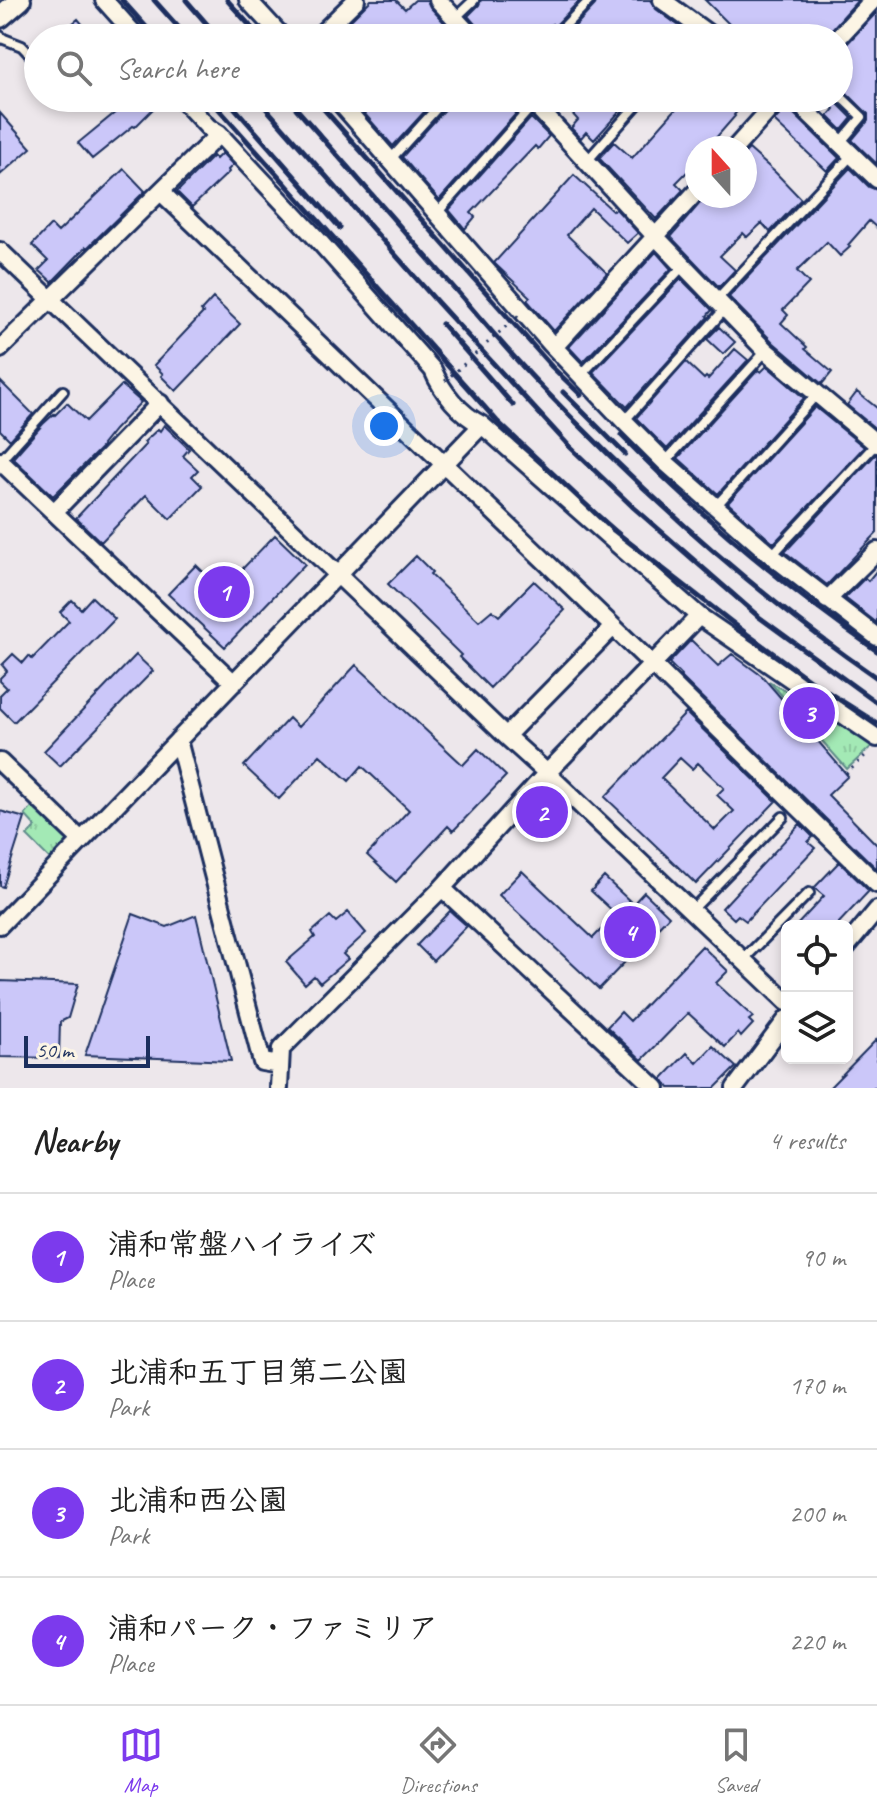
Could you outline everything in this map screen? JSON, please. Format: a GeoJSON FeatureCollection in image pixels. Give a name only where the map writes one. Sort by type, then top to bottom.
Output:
{"type":"FeatureCollection","features":[{"type":"Feature","properties":{"kind":"street"},"geometry":{"type":"LineString","coordinates":[[0,17],[20,0]]}},
{"type":"Feature","properties":{"kind":"street"},"geometry":{"type":"LineString","coordinates":[[104,0],[125,24]]}},
{"type":"Feature","properties":{"kind":"street"},"geometry":{"type":"LineString","coordinates":[[248,0],[270,24]]}},
{"type":"Feature","properties":{"kind":"street"},"geometry":{"type":"LineString","coordinates":[[331,24],[356,0]]}},
{"type":"Feature","properties":{"kind":"street"},"geometry":{"type":"LineString","coordinates":[[438,0],[460,24]]}},
{"type":"Feature","properties":{"kind":"street"},"geometry":{"type":"LineString","coordinates":[[662,0],[691,24]]}},
{"type":"Feature","properties":{"kind":"street"},"geometry":{"type":"LineString","coordinates":[[851,24],[873,0]]}},
{"type":"Feature","properties":{"kind":"street"},"geometry":{"type":"LineString","coordinates":[[194,112],[219,134],[318,240],[433,370],[440,387],[470,419],[482,425],[699,616],[877,738]]}},
{"type":"Feature","properties":{"kind":"street"},"geometry":{"type":"LineString","coordinates":[[348,112],[554,347],[665,462],[772,556],[877,637]]}},
{"type":"Feature","properties":{"kind":"street"},"geometry":{"type":"LineString","coordinates":[[542,112],[766,351],[877,444]]}},
{"type":"Feature","properties":{"kind":"street"},"geometry":{"type":"LineString","coordinates":[[746,136],[767,112]]}},
{"type":"Feature","properties":{"kind":"street"},"geometry":{"type":"LineString","coordinates":[[808,112],[877,179]]}},
{"type":"Feature","properties":{"kind":"street"},"geometry":{"type":"LineString","coordinates":[[0,349],[219,134]]}},
{"type":"Feature","properties":{"kind":"street"},"geometry":{"type":"LineString","coordinates":[[161,192],[877,884]]}},
{"type":"Feature","properties":{"kind":"street"},"geometry":{"type":"LineString","coordinates":[[554,347],[685,204]]}},
{"type":"Feature","properties":{"kind":"street"},"geometry":{"type":"LineString","coordinates":[[0,251],[781,996]]}},
{"type":"Feature","properties":{"kind":"street"},"geometry":{"type":"LineString","coordinates":[[54,512],[160,403]]}},
{"type":"Feature","properties":{"kind":"street"},"geometry":{"type":"LineString","coordinates":[[0,925],[482,425]]}},
{"type":"Feature","properties":{"kind":"street"},"geometry":{"type":"LineString","coordinates":[[0,461],[234,683]]}},
{"type":"Feature","properties":{"kind":"street"},"geometry":{"type":"LineString","coordinates":[[827,600],[877,551]]}},
{"type":"Feature","properties":{"kind":"street"},"geometry":{"type":"LineString","coordinates":[[279,1088],[281,1049],[442,888],[547,773],[699,616]]}},
{"type":"Feature","properties":{"kind":"street"},"geometry":{"type":"LineString","coordinates":[[506,736],[613,627]]}},
{"type":"Feature","properties":{"kind":"street"},"geometry":{"type":"LineString","coordinates":[[178,740],[262,1062],[280,1065]]}},
{"type":"Feature","properties":{"kind":"street"},"geometry":{"type":"LineString","coordinates":[[0,762],[81,840]]}},
{"type":"Feature","properties":{"kind":"street"},"geometry":{"type":"LineString","coordinates":[[442,888],[656,1088]]}},
{"type":"Feature","properties":{"kind":"street"},"geometry":{"type":"LineString","coordinates":[[853,939],[877,910]]}},
{"type":"Feature","properties":{"kind":"street"},"geometry":{"type":"LineString","coordinates":[[735,1088],[781,1027]]}},
{"type":"Feature","properties":{"kind":"lane"},"geometry":{"type":"LineString","coordinates":[[455,18],[474,0]]}},
{"type":"Feature","properties":{"kind":"lane"},"geometry":{"type":"LineString","coordinates":[[567,24],[590,0]]}},
{"type":"Feature","properties":{"kind":"lane"},"geometry":{"type":"LineString","coordinates":[[0,36],[24,48]]}},
{"type":"Feature","properties":{"kind":"lane"},"geometry":{"type":"LineString","coordinates":[[624,421],[846,149],[862,117],[853,108]]}},
{"type":"Feature","properties":{"kind":"lane"},"geometry":{"type":"LineString","coordinates":[[389,160],[433,112]]}},
{"type":"Feature","properties":{"kind":"lane"},"geometry":{"type":"LineString","coordinates":[[436,214],[523,112]]}},
{"type":"Feature","properties":{"kind":"lane"},"geometry":{"type":"LineString","coordinates":[[587,162],[631,112]]}},
{"type":"Feature","properties":{"kind":"lane"},"geometry":{"type":"LineString","coordinates":[[581,376],[684,265]]}},
{"type":"Feature","properties":{"kind":"lane"},"geometry":{"type":"LineString","coordinates":[[665,462],[766,351]]}},
{"type":"Feature","properties":{"kind":"lane"},"geometry":{"type":"LineString","coordinates":[[0,461],[63,391]]}},
{"type":"Feature","properties":{"kind":"lane"},"geometry":{"type":"LineString","coordinates":[[716,506],[817,394]]}},
{"type":"Feature","properties":{"kind":"lane"},"geometry":{"type":"LineString","coordinates":[[772,556],[877,444]]}},
{"type":"Feature","properties":{"kind":"lane"},"geometry":{"type":"LineString","coordinates":[[692,910],[783,817]]}},
{"type":"Feature","properties":{"kind":"lane"},"geometry":{"type":"LineString","coordinates":[[744,959],[809,893]]}},
{"type":"Feature","properties":{"kind":"path"},"geometry":{"type":"LineString","coordinates":[[445,381],[520,314]]}},
{"type":"Feature","properties":{"kind":"path"},"geometry":{"type":"LineString","coordinates":[[846,774],[877,745]]}},
{"type":"Feature","properties":{"kind":"green space"},"geometry":{"type":"Polygon","coordinates":[[[769,681],[874,744],[847,769],[769,681]]]}},
{"type":"Feature","properties":{"kind":"green space"},"geometry":{"type":"Polygon","coordinates":[[[547,789],[565,807],[538,835],[519,817],[547,789]]]}},
{"type":"Feature","properties":{"kind":"green space"},"geometry":{"type":"Polygon","coordinates":[[[34,805],[68,836],[68,845],[51,860],[27,836],[36,827],[25,815],[34,805]]]}},
{"type":"Feature","properties":{"kind":"building"},"geometry":{"type":"Polygon","coordinates":[[[371,0],[396,0],[405,9],[415,0],[427,0],[445,24],[347,24],[371,0]]]}},
{"type":"Feature","properties":{"kind":"building"},"geometry":{"type":"Polygon","coordinates":[[[481,0],[580,0],[557,24],[475,24],[468,16],[481,0]]]}},
{"type":"Feature","properties":{"kind":"building"},"geometry":{"type":"Polygon","coordinates":[[[597,0],[650,0],[656,9],[676,24],[577,24],[597,0]]]}},
{"type":"Feature","properties":{"kind":"building"},"geometry":{"type":"Polygon","coordinates":[[[705,0],[858,0],[836,24],[729,24],[705,0]]]}},
{"type":"Feature","properties":{"kind":"building"},"geometry":{"type":"Polygon","coordinates":[[[877,12],[877,164],[852,140],[868,121],[868,114],[853,99],[853,38],[877,12]]]}},
{"type":"Feature","properties":{"kind":"building"},"geometry":{"type":"Polygon","coordinates":[[[116,112],[150,112],[92,159],[78,143],[116,112]]]}},
{"type":"Feature","properties":{"kind":"building"},"geometry":{"type":"Polygon","coordinates":[[[363,112],[424,112],[393,146],[363,112]]]}},
{"type":"Feature","properties":{"kind":"building"},"geometry":{"type":"Polygon","coordinates":[[[443,112],[517,112],[439,200],[402,157],[443,112]]]}},
{"type":"Feature","properties":{"kind":"building"},"geometry":{"type":"Polygon","coordinates":[[[571,112],[619,112],[594,140],[586,132],[581,138],[571,128],[578,120],[571,112]]]}},
{"type":"Feature","properties":{"kind":"building"},"geometry":{"type":"Polygon","coordinates":[[[673,112],[736,112],[718,136],[685,136],[685,174],[676,183],[683,190],[656,219],[599,158],[614,142],[632,158],[673,112]]]}},
{"type":"Feature","properties":{"kind":"building"},"geometry":{"type":"Polygon","coordinates":[[[782,112],[792,112],[839,158],[827,171],[774,121],[782,112]]]}},
{"type":"Feature","properties":{"kind":"building"},"geometry":{"type":"Polygon","coordinates":[[[831,112],[846,112],[852,118],[842,130],[828,116],[831,112]]]}},
{"type":"Feature","properties":{"kind":"building"},"geometry":{"type":"Polygon","coordinates":[[[0,113],[31,148],[0,175],[0,113]]]}},
{"type":"Feature","properties":{"kind":"building"},"geometry":{"type":"Polygon","coordinates":[[[531,118],[549,136],[538,149],[535,146],[471,213],[475,217],[465,229],[449,210],[531,118]]]}},
{"type":"Feature","properties":{"kind":"building"},"geometry":{"type":"Polygon","coordinates":[[[222,153],[233,165],[192,207],[177,192],[213,156],[216,159],[222,153]]]}},
{"type":"Feature","properties":{"kind":"building"},"geometry":{"type":"Polygon","coordinates":[[[757,156],[801,199],[770,232],[762,223],[747,237],[743,233],[720,256],[735,270],[719,287],[671,237],[696,208],[757,208],[757,156]]]}},
{"type":"Feature","properties":{"kind":"building"},"geometry":{"type":"Polygon","coordinates":[[[850,168],[869,187],[877,190],[877,228],[869,221],[840,256],[827,242],[797,271],[809,283],[783,310],[788,315],[781,323],[832,372],[822,384],[774,343],[729,297],[850,168]]]}},
{"type":"Feature","properties":{"kind":"building"},"geometry":{"type":"Polygon","coordinates":[[[124,169],[145,191],[52,282],[39,270],[48,261],[32,245],[51,225],[58,232],[124,169]]]}},
{"type":"Feature","properties":{"kind":"building"},"geometry":{"type":"Polygon","coordinates":[[[574,175],[613,211],[616,209],[638,233],[627,243],[591,208],[567,235],[607,273],[554,331],[527,300],[530,297],[494,263],[574,175]]]}},
{"type":"Feature","properties":{"kind":"building"},"geometry":{"type":"Polygon","coordinates":[[[656,252],[671,269],[583,362],[569,347],[656,252]]]}},
{"type":"Feature","properties":{"kind":"building"},"geometry":{"type":"Polygon","coordinates":[[[681,279],[712,310],[627,407],[593,372],[681,279]]]}},
{"type":"Feature","properties":{"kind":"building"},"geometry":{"type":"Polygon","coordinates":[[[213,298],[240,324],[176,391],[154,365],[203,313],[201,311],[213,298]]]}},
{"type":"Feature","properties":{"kind":"building"},"geometry":{"type":"Polygon","coordinates":[[[719,327],[735,342],[723,354],[707,339],[719,327]]]}},
{"type":"Feature","properties":{"kind":"building"},"geometry":{"type":"Polygon","coordinates":[[[735,349],[748,360],[667,449],[636,418],[686,362],[704,379],[708,379],[735,349]]]}},
{"type":"Feature","properties":{"kind":"building"},"geometry":{"type":"Polygon","coordinates":[[[767,366],[804,398],[718,494],[678,458],[758,370],[761,372],[767,366]]]}},
{"type":"Feature","properties":{"kind":"building"},"geometry":{"type":"Polygon","coordinates":[[[0,381],[33,414],[10,440],[0,430],[0,381]]]}},
{"type":"Feature","properties":{"kind":"building"},"geometry":{"type":"Polygon","coordinates":[[[122,385],[141,402],[53,496],[13,458],[43,424],[67,403],[86,421],[122,385]]]}},
{"type":"Feature","properties":{"kind":"building"},"geometry":{"type":"Polygon","coordinates":[[[857,392],[877,408],[877,430],[847,405],[857,392]]]}},
{"type":"Feature","properties":{"kind":"building"},"geometry":{"type":"Polygon","coordinates":[[[815,407],[864,447],[772,542],[728,503],[815,407]]]}},
{"type":"Feature","properties":{"kind":"building"},"geometry":{"type":"Polygon","coordinates":[[[164,425],[189,449],[183,456],[198,470],[192,476],[202,486],[170,519],[146,495],[101,542],[76,518],[146,444],[144,442],[164,425]]]}},
{"type":"Feature","properties":{"kind":"building"},"geometry":{"type":"Polygon","coordinates":[[[875,455],[877,533],[827,585],[785,552],[875,455]]]}},
{"type":"Feature","properties":{"kind":"building"},"geometry":{"type":"Polygon","coordinates":[[[275,535],[305,564],[225,647],[168,594],[196,565],[222,590],[275,535]]]}},
{"type":"Feature","properties":{"kind":"building"},"geometry":{"type":"Polygon","coordinates":[[[416,556],[432,572],[430,574],[479,621],[492,610],[499,616],[534,581],[565,610],[490,688],[459,657],[461,655],[388,584],[416,556]]]}},
{"type":"Feature","properties":{"kind":"building"},"geometry":{"type":"Polygon","coordinates":[[[877,570],[877,623],[845,598],[877,570]]]}},
{"type":"Feature","properties":{"kind":"building"},"geometry":{"type":"Polygon","coordinates":[[[92,597],[115,619],[14,722],[0,708],[0,695],[7,688],[0,681],[7,671],[2,665],[13,654],[23,663],[29,656],[32,659],[69,621],[60,612],[72,600],[81,609],[92,597]]]}},
{"type":"Feature","properties":{"kind":"building"},"geometry":{"type":"Polygon","coordinates":[[[691,640],[718,666],[732,654],[762,676],[848,776],[828,795],[877,845],[877,869],[669,663],[691,640]]]}},
{"type":"Feature","properties":{"kind":"building"},"geometry":{"type":"Polygon","coordinates":[[[136,655],[153,671],[60,766],[44,751],[136,655]]]}},
{"type":"Feature","properties":{"kind":"building"},"geometry":{"type":"Polygon","coordinates":[[[356,665],[463,765],[478,749],[506,776],[453,831],[448,826],[396,882],[367,855],[409,810],[362,766],[349,781],[320,755],[279,799],[244,766],[289,718],[298,727],[356,665]]]}},
{"type":"Feature","properties":{"kind":"building"},"geometry":{"type":"Polygon","coordinates":[[[686,713],[776,801],[696,884],[605,797],[686,713]],[[680,758],[661,778],[715,830],[734,811],[717,795],[724,788],[698,763],[692,769],[680,758]]]}},
{"type":"Feature","properties":{"kind":"building"},"geometry":{"type":"Polygon","coordinates":[[[0,811],[25,818],[3,887],[0,886],[0,811]]]}},
{"type":"Feature","properties":{"kind":"building"},"geometry":{"type":"Polygon","coordinates":[[[800,824],[813,837],[808,842],[815,848],[746,921],[738,915],[734,919],[722,908],[800,824]]]}},
{"type":"Feature","properties":{"kind":"building"},"geometry":{"type":"Polygon","coordinates":[[[839,862],[869,891],[842,920],[802,920],[824,896],[814,888],[839,862]]]}},
{"type":"Feature","properties":{"kind":"building"},"geometry":{"type":"Polygon","coordinates":[[[522,871],[593,938],[616,914],[591,891],[604,877],[633,904],[644,892],[669,916],[599,989],[499,895],[522,871]]]}},
{"type":"Feature","properties":{"kind":"building"},"geometry":{"type":"Polygon","coordinates":[[[450,911],[467,926],[433,961],[417,945],[450,911]]]}},
{"type":"Feature","properties":{"kind":"building"},"geometry":{"type":"Polygon","coordinates":[[[348,912],[366,933],[343,954],[348,959],[320,983],[314,976],[305,984],[286,962],[315,937],[312,932],[330,916],[336,922],[348,912]]]}},
{"type":"Feature","properties":{"kind":"building"},"geometry":{"type":"Polygon","coordinates":[[[133,914],[167,927],[196,915],[231,1061],[85,1055],[133,914]]]}},
{"type":"Feature","properties":{"kind":"building"},"geometry":{"type":"Polygon","coordinates":[[[702,946],[728,971],[716,983],[753,1017],[749,1020],[753,1024],[741,1037],[738,1033],[725,1047],[688,1013],[642,1060],[607,1027],[621,1012],[630,1021],[702,946]]]}},
{"type":"Feature","properties":{"kind":"building"},"geometry":{"type":"Polygon","coordinates":[[[0,981],[78,984],[68,1018],[60,1022],[59,1058],[0,1057],[0,981]]]}},
{"type":"Feature","properties":{"kind":"building"},"geometry":{"type":"Polygon","coordinates":[[[877,1039],[877,1088],[829,1088],[853,1064],[877,1039]]]}},
{"type":"Feature","properties":{"kind":"building"},"geometry":{"type":"Polygon","coordinates":[[[713,1046],[736,1067],[715,1088],[669,1088],[662,1079],[687,1053],[697,1063],[713,1046]]]}},
{"type":"Feature","properties":{"kind":"railway"},"geometry":{"type":"LineString","coordinates":[[122,0],[143,24]]}},
{"type":"Feature","properties":{"kind":"railway"},"geometry":{"type":"LineString","coordinates":[[154,0],[175,24]]}},
{"type":"Feature","properties":{"kind":"railway"},"geometry":{"type":"LineString","coordinates":[[186,0],[207,24]]}},
{"type":"Feature","properties":{"kind":"railway"},"geometry":{"type":"LineString","coordinates":[[227,0],[248,24]]}},
{"type":"Feature","properties":{"kind":"railway"},"geometry":{"type":"LineString","coordinates":[[221,112],[497,421],[612,529],[815,684],[877,723]]}},
{"type":"Feature","properties":{"kind":"railway"},"geometry":{"type":"LineString","coordinates":[[238,112],[340,228]]}},
{"type":"Feature","properties":{"kind":"railway"},"geometry":{"type":"LineString","coordinates":[[269,112],[570,447],[632,506],[759,617],[877,703]]}},
{"type":"Feature","properties":{"kind":"railway"},"geometry":{"type":"LineString","coordinates":[[299,112],[518,361],[618,464],[743,576],[877,678]]}},
{"type":"Feature","properties":{"kind":"railway"},"geometry":{"type":"LineString","coordinates":[[326,112],[552,367],[581,395]]}},
{"type":"Feature","properties":{"kind":"railway"},"geometry":{"type":"LineString","coordinates":[[442,324],[513,405]]}},
{"type":"Feature","properties":{"kind":"railway"},"geometry":{"type":"LineString","coordinates":[[563,392],[625,454]]}},
{"type":"Feature","properties":{"kind":"railway"},"geometry":{"type":"LineString","coordinates":[[621,435],[681,494],[744,549],[809,602],[877,651]]}},
{"type":"Feature","properties":{"kind":"place","name":"浦和常盤ハイライズ"},"geometry":{"type":"Point","coordinates":[224,592]}},
{"type":"Feature","properties":{"kind":"place","name":"北浦和西公園"},"geometry":{"type":"Point","coordinates":[809,713]}},
{"type":"Feature","properties":{"kind":"place","name":"北浦和五丁目第二公園"},"geometry":{"type":"Point","coordinates":[542,812]}},
{"type":"Feature","properties":{"kind":"place","name":"浦和パーク・ファミリア"},"geometry":{"type":"Point","coordinates":[630,932]}}]}
